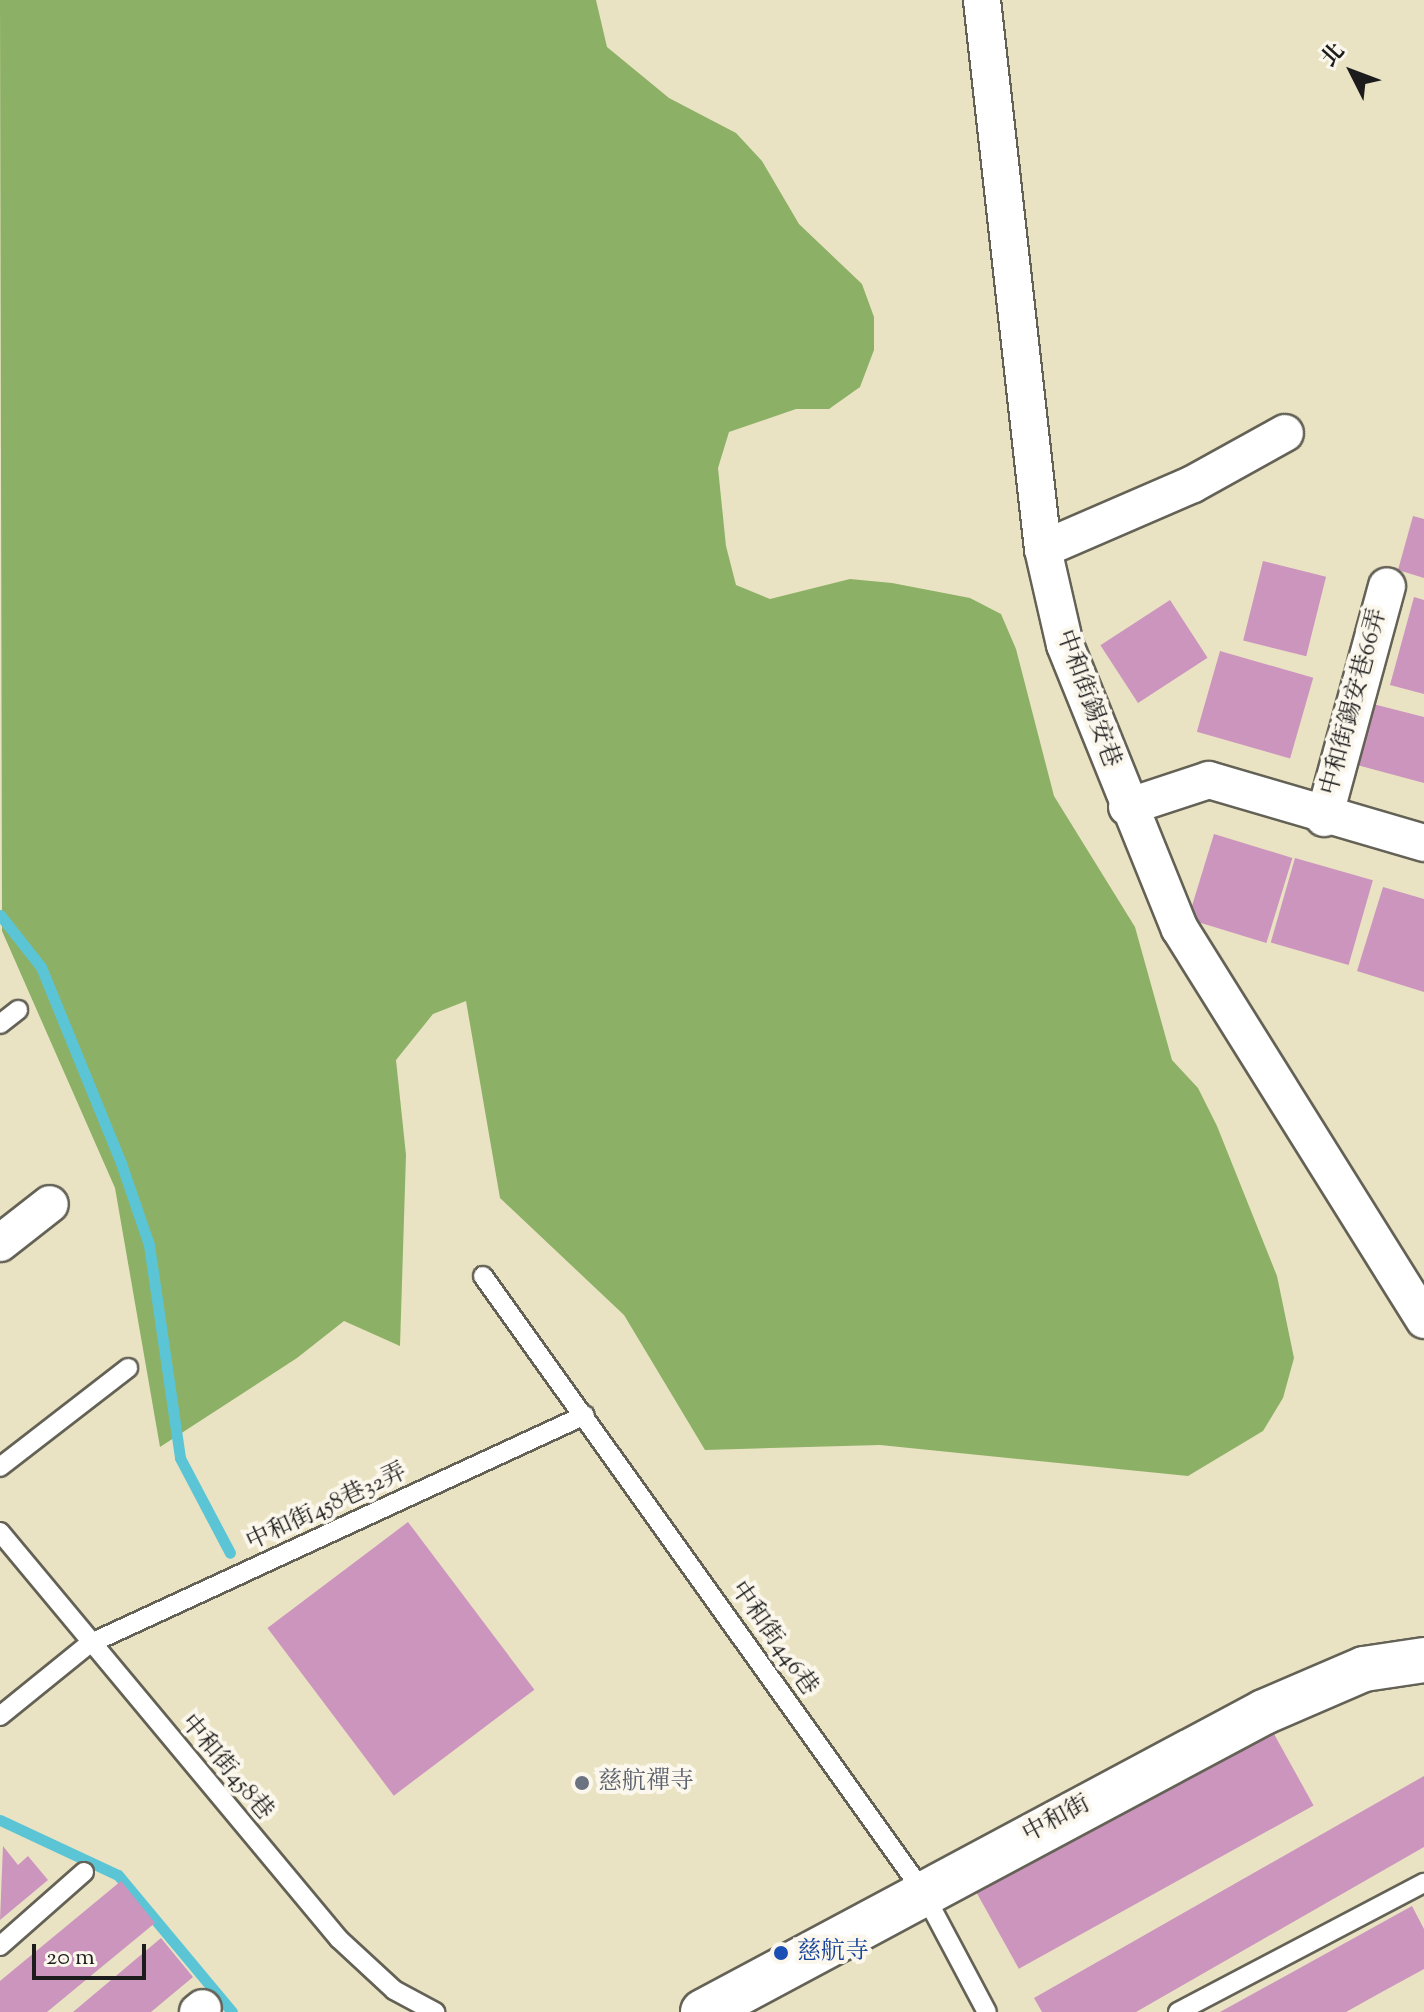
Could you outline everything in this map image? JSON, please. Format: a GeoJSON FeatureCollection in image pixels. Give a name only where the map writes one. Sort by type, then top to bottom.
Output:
{"type":"FeatureCollection","features":[{"type":"Feature","properties":{"kind":"street","name":"中和街錫安巷"},"geometry":{"type":"LineString","coordinates":[[982,0],[1007,261],[1043,549],[1065,645],[1127,807],[1180,929],[1424,1320]]}},
{"type":"Feature","properties":{"kind":"street"},"geometry":{"type":"LineString","coordinates":[[1043,549],[1193,484],[1285,433]]}},
{"type":"Feature","properties":{"kind":"street","name":"中和街錫安巷66弄"},"geometry":{"type":"LineString","coordinates":[[1324,818],[1387,586]]}},
{"type":"Feature","properties":{"kind":"street","name":"中和街錫安巷66弄"},"geometry":{"type":"LineString","coordinates":[[1127,807],[1209,780],[1324,818],[1424,843]]}},
{"type":"Feature","properties":{"kind":"street"},"geometry":{"type":"LineString","coordinates":[[0,1243],[50,1204]]}},
{"type":"Feature","properties":{"kind":"street","name":"中和街"},"geometry":{"type":"LineString","coordinates":[[703,2012],[922,1890],[1264,1712],[1364,1669],[1424,1660]]}},
{"type":"Feature","properties":{"kind":"lane"},"geometry":{"type":"LineString","coordinates":[[0,1024],[18,1010]]}},
{"type":"Feature","properties":{"kind":"lane","name":"中和街446巷"},"geometry":{"type":"LineString","coordinates":[[483,1276],[922,1890],[987,2012]]}},
{"type":"Feature","properties":{"kind":"lane"},"geometry":{"type":"LineString","coordinates":[[0,1467],[128,1368]]}},
{"type":"Feature","properties":{"kind":"lane","name":"中和街458巷32弄"},"geometry":{"type":"LineString","coordinates":[[0,1716],[89,1644],[585,1415]]}},
{"type":"Feature","properties":{"kind":"lane","name":"中和街458巷"},"geometry":{"type":"LineString","coordinates":[[0,1532],[89,1644],[339,1939],[394,1990],[435,2012]]}},
{"type":"Feature","properties":{"kind":"lane"},"geometry":{"type":"LineString","coordinates":[[0,1946],[84,1872]]}},
{"type":"Feature","properties":{"kind":"lane"},"geometry":{"type":"LineString","coordinates":[[1178,2012],[1424,1883]]}},
{"type":"Feature","properties":{"kind":"green space"},"geometry":{"type":"Polygon","coordinates":[[[0,0],[596,0],[607,47],[669,98],[736,133],[762,161],[799,224],[862,284],[874,317],[874,350],[860,387],[829,409],[796,409],[729,432],[718,468],[726,546],[736,585],[770,599],[850,579],[892,583],[970,598],[1001,614],[1016,649],[1054,796],[1135,927],[1172,1060],[1198,1088],[1217,1126],[1277,1276],[1294,1358],[1283,1398],[1263,1431],[1188,1476],[880,1445],[705,1450],[624,1315],[500,1198],[466,1001],[433,1014],[396,1060],[406,1155],[400,1346],[344,1321],[297,1358],[160,1447],[115,1188],[2,931],[0,0]]]}},
{"type":"Feature","properties":{"kind":"building"},"geometry":{"type":"Polygon","coordinates":[[[1413,516],[1424,519],[1424,578],[1398,570],[1413,516]]]}},
{"type":"Feature","properties":{"kind":"building"},"geometry":{"type":"Polygon","coordinates":[[[1263,561],[1326,577],[1306,656],[1243,641],[1263,561]]]}},
{"type":"Feature","properties":{"kind":"building"},"geometry":{"type":"Polygon","coordinates":[[[1414,597],[1424,600],[1424,694],[1390,685],[1414,597]]]}},
{"type":"Feature","properties":{"kind":"building"},"geometry":{"type":"Polygon","coordinates":[[[1170,600],[1208,658],[1138,703],[1100,645],[1170,600]]]}},
{"type":"Feature","properties":{"kind":"building"},"geometry":{"type":"Polygon","coordinates":[[[1220,651],[1313,678],[1290,758],[1197,732],[1220,651]]]}},
{"type":"Feature","properties":{"kind":"building"},"geometry":{"type":"Polygon","coordinates":[[[1373,704],[1424,717],[1424,783],[1357,765],[1373,704]]]}},
{"type":"Feature","properties":{"kind":"building"},"geometry":{"type":"Polygon","coordinates":[[[1214,834],[1292,858],[1266,943],[1188,919],[1214,834]]]}},
{"type":"Feature","properties":{"kind":"building"},"geometry":{"type":"Polygon","coordinates":[[[1295,858],[1373,880],[1349,965],[1271,943],[1295,858]]]}},
{"type":"Feature","properties":{"kind":"building"},"geometry":{"type":"Polygon","coordinates":[[[1383,887],[1424,899],[1424,992],[1357,971],[1383,887]]]}},
{"type":"Feature","properties":{"kind":"building"},"geometry":{"type":"Polygon","coordinates":[[[408,1522],[534,1690],[394,1796],[267,1628],[408,1522]]]}},
{"type":"Feature","properties":{"kind":"building"},"geometry":{"type":"Polygon","coordinates":[[[1269,1725],[1314,1805],[1019,1969],[974,1888],[1269,1725]]]}},
{"type":"Feature","properties":{"kind":"building"},"geometry":{"type":"Polygon","coordinates":[[[1424,1776],[1424,1847],[1136,2012],[1042,2012],[1034,1998],[1424,1776]]]}},
{"type":"Feature","properties":{"kind":"building"},"geometry":{"type":"Polygon","coordinates":[[[3,1846],[18,1865],[28,1856],[48,1880],[0,1920],[3,1846]]]}},
{"type":"Feature","properties":{"kind":"building"},"geometry":{"type":"Polygon","coordinates":[[[121,1881],[155,1923],[47,2012],[0,2012],[0,1981],[121,1881]]]}},
{"type":"Feature","properties":{"kind":"building"},"geometry":{"type":"Polygon","coordinates":[[[1412,1906],[1424,1929],[1424,1969],[1346,2012],[1220,2012],[1412,1906]]]}},
{"type":"Feature","properties":{"kind":"building"},"geometry":{"type":"Polygon","coordinates":[[[161,1938],[193,1977],[151,2012],[73,2012],[161,1938]]]}},
{"type":"Feature","properties":{"kind":"waterway"},"geometry":{"type":"LineString","coordinates":[[0,915],[41,967],[121,1163],[149,1245],[180,1458],[230,1553]]}},
{"type":"Feature","properties":{"kind":"waterway"},"geometry":{"type":"LineString","coordinates":[[0,1820],[118,1875],[232,2012]]}},
{"type":"Feature","properties":{"kind":"place","name":"慈航禪寺"},"geometry":{"type":"Point","coordinates":[582,1783]}},
{"type":"Feature","properties":{"kind":"place","name":"慈航寺"},"geometry":{"type":"Point","coordinates":[781,1953]}}]}
